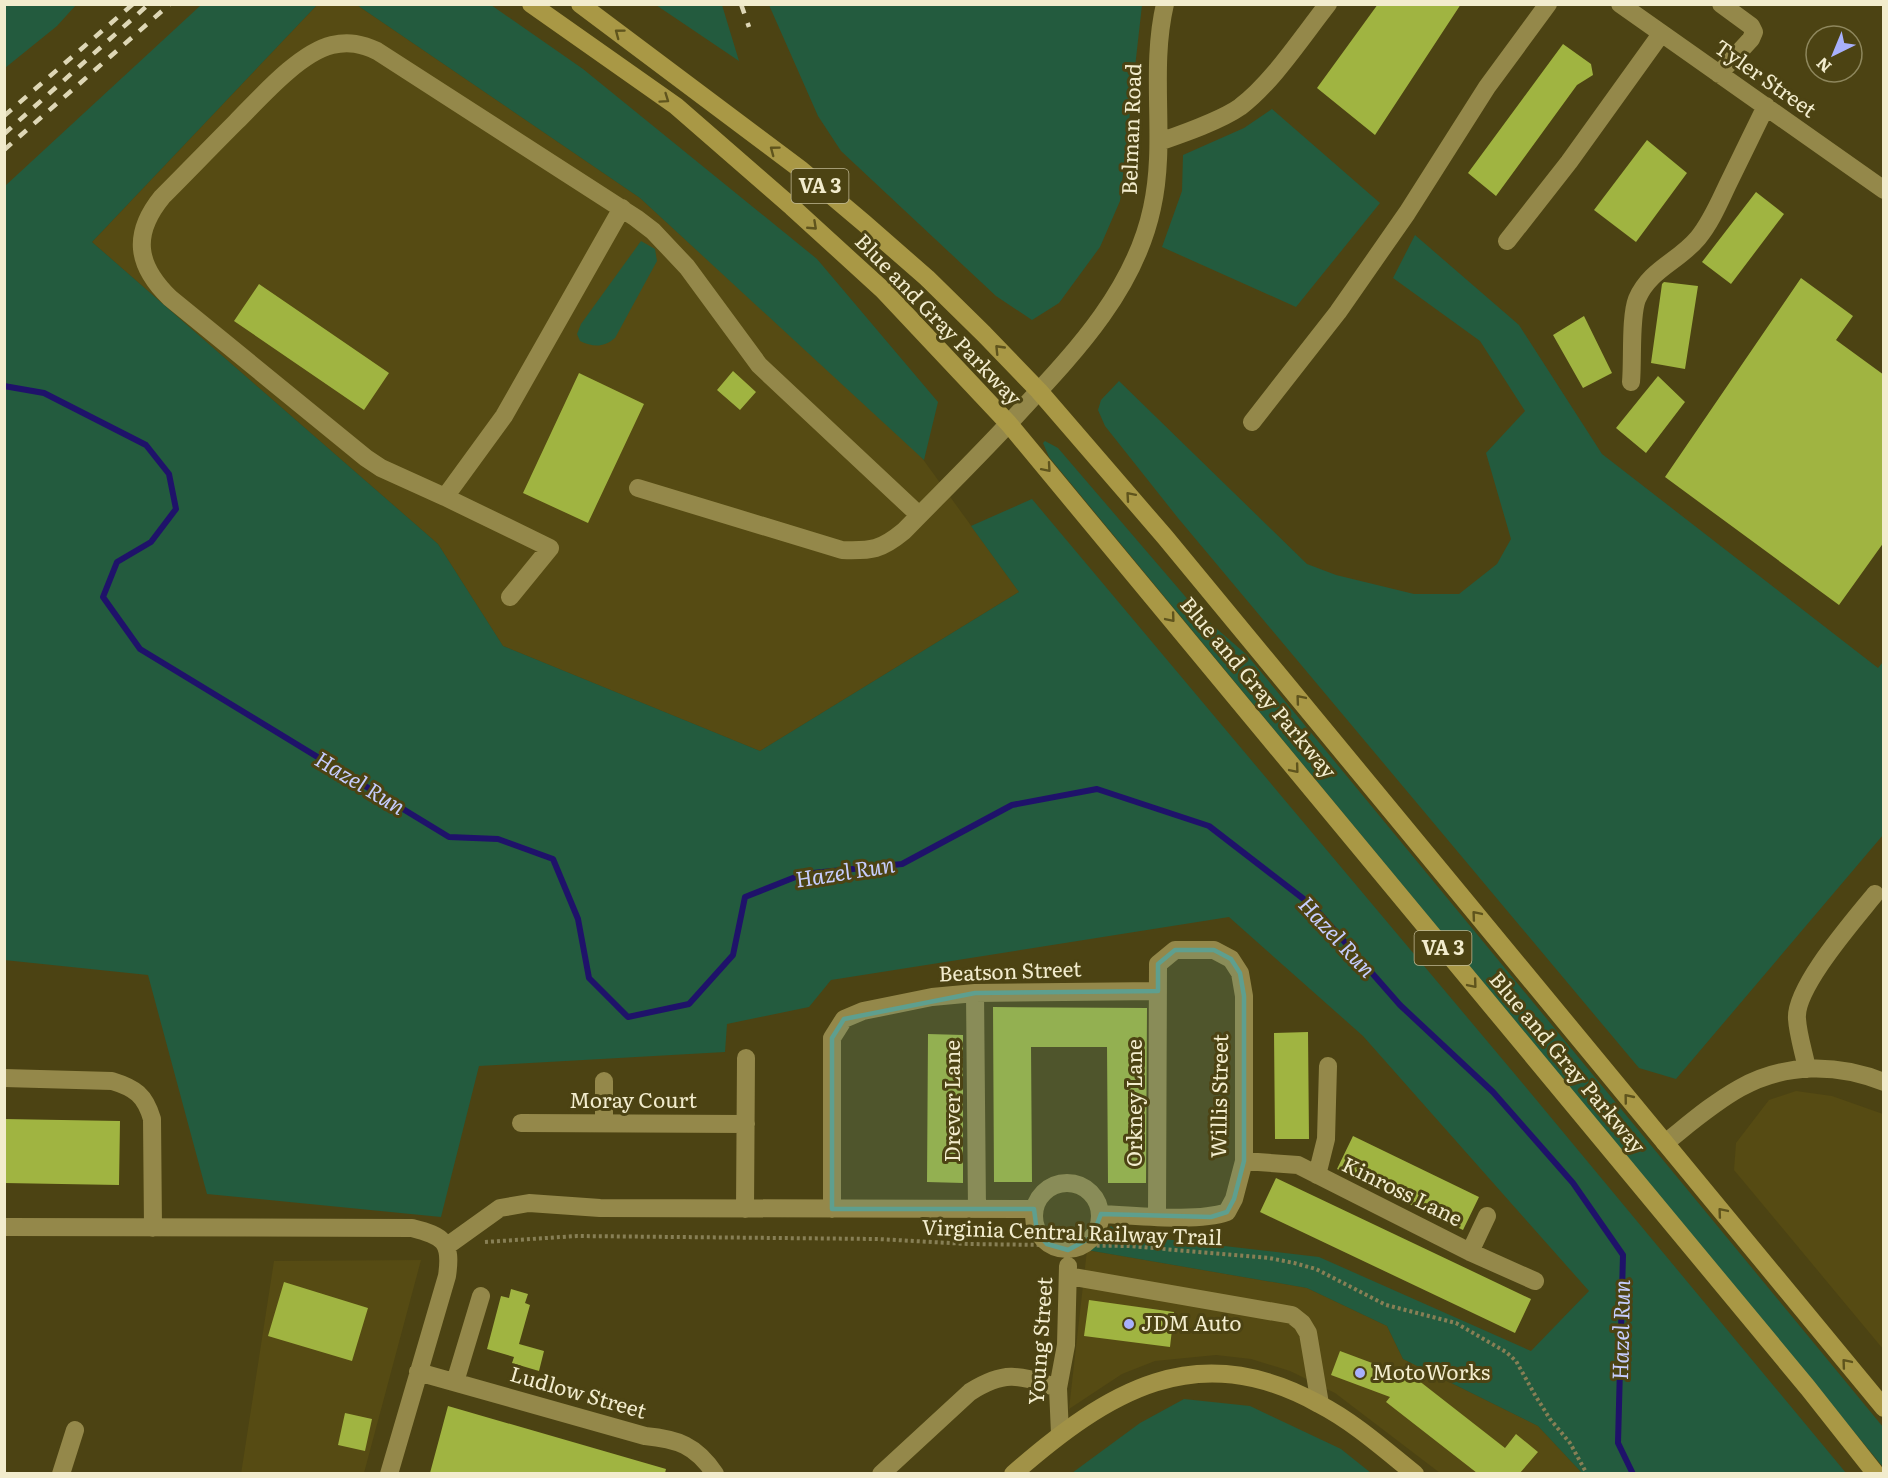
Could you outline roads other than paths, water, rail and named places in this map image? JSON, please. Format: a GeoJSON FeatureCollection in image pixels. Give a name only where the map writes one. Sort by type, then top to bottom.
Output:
{"type":"FeatureCollection","features":[{"type":"Feature","properties":{"kind":"highway","name":"Blue and Gray Parkway"},"geometry":{"type":"LineString","coordinates":[[531,4],[675,106],[792,207],[883,290],[1009,424],[1876,1473]]}},
{"type":"Feature","properties":{"kind":"highway","name":"Blue and Gray Parkway"},"geometry":{"type":"LineString","coordinates":[[580,4],[790,162],[864,223],[977,326],[1039,391],[1165,537],[1884,1408]]}},
{"type":"Feature","properties":{"kind":"main road"},"geometry":{"type":"LineString","coordinates":[[1013,1473],[1060,1434],[1118,1396],[1147,1384],[1207,1372],[1233,1374],[1271,1382],[1295,1391],[1320,1404],[1415,1473]]}},
{"type":"Feature","properties":{"kind":"street","name":"Belman Road"},"geometry":{"type":"LineString","coordinates":[[638,488],[842,549],[862,550],[888,545],[1061,369],[1124,283],[1138,254],[1152,209],[1159,141],[1157,52],[1165,4]]}},
{"type":"Feature","properties":{"kind":"street"},"geometry":{"type":"LineString","coordinates":[[1159,141],[1189,131],[1238,108],[1270,77],[1328,4]]}},
{"type":"Feature","properties":{"kind":"street"},"geometry":{"type":"LineString","coordinates":[[1252,422],[1338,312],[1407,213],[1486,87],[1548,4]]}},
{"type":"Feature","properties":{"kind":"street","name":"Tyler Street"},"geometry":{"type":"LineString","coordinates":[[1620,4],[1884,190]]}},
{"type":"Feature","properties":{"kind":"street"},"geometry":{"type":"LineString","coordinates":[[1719,74],[1751,39],[1754,32],[1751,26],[1721,4]]}},
{"type":"Feature","properties":{"kind":"street"},"geometry":{"type":"LineString","coordinates":[[1507,242],[1569,162],[1661,34]]}},
{"type":"Feature","properties":{"kind":"street"},"geometry":{"type":"LineString","coordinates":[[510,597],[550,548],[381,468],[366,458],[170,298],[149,275],[144,261],[141,245],[143,227],[152,209],[162,197],[270,88],[299,62],[330,45],[346,42],[361,44],[377,51],[622,208],[653,231],[670,248],[759,365],[920,515]]}},
{"type":"Feature","properties":{"kind":"street"},"geometry":{"type":"LineString","coordinates":[[1631,382],[1634,316],[1636,303],[1643,287],[1654,273],[1681,255],[1698,238],[1712,218],[1766,106]]}},
{"type":"Feature","properties":{"kind":"street"},"geometry":{"type":"LineString","coordinates":[[446,497],[504,416],[622,208]]}},
{"type":"Feature","properties":{"kind":"street"},"geometry":{"type":"LineString","coordinates":[[1808,1069],[1796,1018],[1799,1004],[1823,960],[1875,894]]}},
{"type":"Feature","properties":{"kind":"street","name":"Willis Street"},"geometry":{"type":"LineString","coordinates":[[1100,1214],[1211,1217],[1227,1212],[1234,1199],[1244,1161],[1244,996],[1240,973],[1231,959],[1214,950],[1174,950],[1158,964],[1158,991]]}},
{"type":"Feature","properties":{"kind":"street","name":"Beatson Street"},"geometry":{"type":"LineString","coordinates":[[832,1209],[832,1038],[844,1019],[862,1011],[932,997],[975,993],[1158,991]]}},
{"type":"Feature","properties":{"kind":"street","name":"Orkney Lane"},"geometry":{"type":"LineString","coordinates":[[1157,1216],[1158,991]]}},
{"type":"Feature","properties":{"kind":"street","name":"Drever Lane"},"geometry":{"type":"LineString","coordinates":[[975,993],[976,1209]]}},
{"type":"Feature","properties":{"kind":"street"},"geometry":{"type":"LineString","coordinates":[[745,1209],[746,1058]]}},
{"type":"Feature","properties":{"kind":"street"},"geometry":{"type":"LineString","coordinates":[[1317,1175],[1326,1140],[1328,1066]]}},
{"type":"Feature","properties":{"kind":"street"},"geometry":{"type":"LineString","coordinates":[[1665,1143],[1722,1098],[1761,1078],[1788,1070],[1843,1070],[1884,1082]]}},
{"type":"Feature","properties":{"kind":"street"},"geometry":{"type":"LineString","coordinates":[[4,1078],[112,1081],[127,1085],[141,1094],[148,1105],[152,1119],[153,1227]]}},
{"type":"Feature","properties":{"kind":"street"},"geometry":{"type":"LineString","coordinates":[[604,1081],[604,1123]]}},
{"type":"Feature","properties":{"kind":"street","name":"Moray Court"},"geometry":{"type":"LineString","coordinates":[[520,1123],[746,1124]]}},
{"type":"Feature","properties":{"kind":"street","name":"Kinross Lane"},"geometry":{"type":"LineString","coordinates":[[1244,1161],[1298,1165],[1470,1252],[1534,1281]]}},
{"type":"Feature","properties":{"kind":"street"},"geometry":{"type":"LineString","coordinates":[[1067,1183],[1088,1190],[1095,1198],[1100,1214],[1098,1228],[1092,1238],[1076,1248],[1047,1244],[1037,1232],[1034,1221],[1034,1209],[1038,1199],[1046,1190],[1067,1183]]}},
{"type":"Feature","properties":{"kind":"street"},"geometry":{"type":"LineString","coordinates":[[447,1246],[500,1208],[529,1203],[600,1208],[1034,1209]]}},
{"type":"Feature","properties":{"kind":"street"},"geometry":{"type":"LineString","coordinates":[[1470,1252],[1487,1216]]}},
{"type":"Feature","properties":{"kind":"street"},"geometry":{"type":"LineString","coordinates":[[4,1227],[412,1228],[440,1237],[447,1246],[450,1258],[447,1276],[389,1473]]}},
{"type":"Feature","properties":{"kind":"street","name":"Young Street"},"geometry":{"type":"LineString","coordinates":[[1060,1434],[1058,1388],[1066,1346],[1068,1276],[1076,1248]]}},
{"type":"Feature","properties":{"kind":"street"},"geometry":{"type":"LineString","coordinates":[[1068,1276],[1292,1315],[1302,1323],[1308,1333],[1320,1404]]}},
{"type":"Feature","properties":{"kind":"street"},"geometry":{"type":"LineString","coordinates":[[455,1382],[481,1296]]}},
{"type":"Feature","properties":{"kind":"street","name":"Ludlow Street"},"geometry":{"type":"LineString","coordinates":[[418,1372],[645,1436],[669,1438],[686,1444],[700,1455],[715,1473]]}},
{"type":"Feature","properties":{"kind":"street"},"geometry":{"type":"LineString","coordinates":[[881,1473],[980,1385],[999,1378],[1018,1375],[1058,1388]]}},
{"type":"Feature","properties":{"kind":"street"},"geometry":{"type":"LineString","coordinates":[[61,1473],[75,1430]]}},
{"type":"Feature","properties":{"kind":"waterway","name":"Hazel Run"},"geometry":{"type":"LineString","coordinates":[[4,386],[44,393],[146,445],[169,474],[176,509],[151,542],[117,562],[103,597],[140,649],[449,837],[498,839],[553,859],[578,919],[589,978],[628,1017],[689,1004],[733,955],[745,897],[803,874],[902,864],[1012,805],[1097,789],[1209,826],[1314,907],[1400,1005],[1493,1092],[1573,1183],[1623,1255],[1618,1443],[1633,1474]]}},
{"type":"Feature","properties":{"kind":"railway"},"geometry":{"type":"LineString","coordinates":[[4,116],[133,4]]}},
{"type":"Feature","properties":{"kind":"railway"},"geometry":{"type":"LineString","coordinates":[[4,134],[149,4]]}},
{"type":"Feature","properties":{"kind":"railway"},"geometry":{"type":"LineString","coordinates":[[4,150],[170,4]]}},
{"type":"Feature","properties":{"kind":"railway"},"geometry":{"type":"LineString","coordinates":[[741,4],[749,27]]}},
{"type":"Feature","properties":{"kind":"place","name":"JDM Auto"},"geometry":{"type":"Point","coordinates":[1129,1324]}},
{"type":"Feature","properties":{"kind":"place","name":"MotoWorks"},"geometry":{"type":"Point","coordinates":[1360,1373]}}]}
